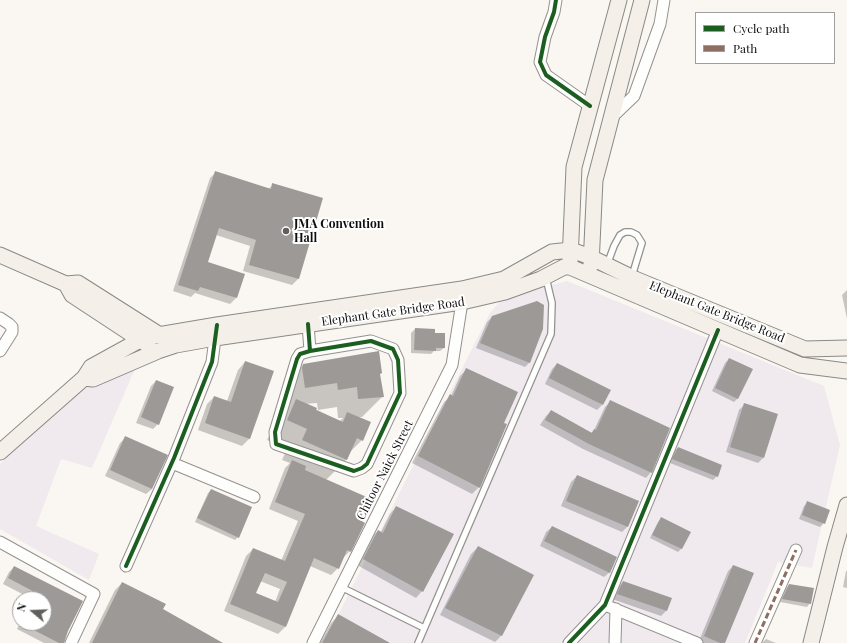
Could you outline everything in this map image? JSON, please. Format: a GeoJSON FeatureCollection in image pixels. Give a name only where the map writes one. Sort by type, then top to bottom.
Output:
{"type":"FeatureCollection","features":[{"type":"Feature","properties":{"kind":"main road"},"geometry":{"type":"LineString","coordinates":[[570,267],[574,167],[619,0]]}},
{"type":"Feature","properties":{"kind":"main road"},"geometry":{"type":"LineString","coordinates":[[590,276],[600,261],[593,223],[595,180],[642,0]]}},
{"type":"Feature","properties":{"kind":"main road"},"geometry":{"type":"LineString","coordinates":[[0,452],[84,378],[91,367],[140,340],[158,335],[216,331],[462,289],[504,279],[552,252],[571,250]]}},
{"type":"Feature","properties":{"kind":"main road","name":"Elephant Gate Bridge Road"},"geometry":{"type":"LineString","coordinates":[[571,250],[805,349],[847,348]]}},
{"type":"Feature","properties":{"kind":"main road"},"geometry":{"type":"LineString","coordinates":[[0,255],[66,284],[78,283],[176,345]]}},
{"type":"Feature","properties":{"kind":"main road","name":"Elephant Gate Bridge Road"},"geometry":{"type":"LineString","coordinates":[[84,378],[94,379],[158,351],[216,331],[308,324],[462,302],[505,292],[564,267],[570,267],[800,365],[847,371]]}},
{"type":"Feature","properties":{"kind":"main road"},"geometry":{"type":"LineString","coordinates":[[66,284],[72,295],[158,351]]}},
{"type":"Feature","properties":{"kind":"main road"},"geometry":{"type":"LineString","coordinates":[[811,643],[835,548],[846,514]]}},
{"type":"Feature","properties":{"kind":"street"},"geometry":{"type":"LineString","coordinates":[[556,0],[554,12],[545,36],[540,62],[546,75],[590,106]]}},
{"type":"Feature","properties":{"kind":"street"},"geometry":{"type":"LineString","coordinates":[[612,117],[634,96],[660,24],[664,0]]}},
{"type":"Feature","properties":{"kind":"street","name":"Chitoor Naick Street"},"geometry":{"type":"LineString","coordinates":[[313,643],[452,365],[462,302]]}},
{"type":"Feature","properties":{"kind":"street"},"geometry":{"type":"LineString","coordinates":[[0,318],[12,327],[12,332],[0,351]]}},
{"type":"Feature","properties":{"kind":"street"},"geometry":{"type":"LineString","coordinates":[[308,324],[310,351]]}},
{"type":"Feature","properties":{"kind":"street"},"geometry":{"type":"LineString","coordinates":[[569,643],[605,605],[718,330]]}},
{"type":"Feature","properties":{"kind":"street"},"geometry":{"type":"LineString","coordinates":[[126,566],[172,463],[212,362],[216,331]]}},
{"type":"Feature","properties":{"kind":"street"},"geometry":{"type":"LineString","coordinates":[[371,341],[393,348],[398,360],[400,392],[366,464],[362,468],[354,471],[276,444],[275,432],[297,359],[300,354],[310,351],[371,341]]}},
{"type":"Feature","properties":{"kind":"street"},"geometry":{"type":"LineString","coordinates":[[172,463],[254,497]]}},
{"type":"Feature","properties":{"kind":"street"},"geometry":{"type":"LineString","coordinates":[[0,542],[94,594],[70,643]]}},
{"type":"Feature","properties":{"kind":"street"},"geometry":{"type":"LineString","coordinates":[[755,643],[796,550]]}},
{"type":"Feature","properties":{"kind":"street"},"geometry":{"type":"LineString","coordinates":[[605,605],[697,643]]}},
{"type":"Feature","properties":{"kind":"street"},"geometry":{"type":"LineString","coordinates":[[615,643],[616,609]]}},
{"type":"Feature","properties":{"kind":"lane"},"geometry":{"type":"LineString","coordinates":[[600,261],[614,246],[620,235],[625,232],[631,232],[637,235],[642,243],[632,277]]}},
{"type":"Feature","properties":{"kind":"lane"},"geometry":{"type":"LineString","coordinates":[[418,643],[551,334],[552,303],[545,276]]}},
{"type":"Feature","properties":{"kind":"lane"},"geometry":{"type":"LineString","coordinates":[[341,587],[424,628]]}},
{"type":"Feature","properties":{"kind":"shaded area"},"geometry":{"type":"Polygon","coordinates":[[[567,281],[824,386],[840,445],[812,568],[778,562],[745,643],[324,643],[490,313],[503,298],[567,281]]]}},
{"type":"Feature","properties":{"kind":"shaded area"},"geometry":{"type":"Polygon","coordinates":[[[138,362],[92,468],[61,459],[36,526],[99,554],[89,580],[0,529],[0,464],[28,434],[100,376],[138,362]]]}},
{"type":"Feature","properties":{"kind":"building"},"geometry":{"type":"Polygon","coordinates":[[[215,171],[271,189],[272,183],[323,198],[299,279],[249,265],[256,240],[219,228],[208,262],[245,274],[237,298],[200,287],[198,291],[178,285],[215,171]]]}},
{"type":"Feature","properties":{"kind":"building"},"geometry":{"type":"Polygon","coordinates":[[[537,301],[544,305],[543,329],[530,363],[480,343],[492,316],[537,301]]]}},
{"type":"Feature","properties":{"kind":"building"},"geometry":{"type":"Polygon","coordinates":[[[415,328],[435,329],[435,333],[445,333],[445,348],[436,348],[436,351],[414,350],[415,328]]]}},
{"type":"Feature","properties":{"kind":"building"},"geometry":{"type":"Polygon","coordinates":[[[379,351],[382,373],[380,374],[384,397],[358,399],[357,387],[338,390],[337,383],[305,388],[302,368],[303,364],[379,351]]]}},
{"type":"Feature","properties":{"kind":"building"},"geometry":{"type":"Polygon","coordinates":[[[729,358],[753,369],[738,399],[715,388],[729,358]]]}},
{"type":"Feature","properties":{"kind":"building"},"geometry":{"type":"Polygon","coordinates":[[[245,361],[274,371],[250,439],[205,423],[214,396],[231,402],[245,361]]]}},
{"type":"Feature","properties":{"kind":"building"},"geometry":{"type":"Polygon","coordinates":[[[557,363],[611,390],[603,405],[549,378],[557,363]]]}},
{"type":"Feature","properties":{"kind":"building"},"geometry":{"type":"Polygon","coordinates":[[[466,368],[518,392],[504,423],[507,424],[480,488],[418,456],[450,394],[453,396],[466,368]]]}},
{"type":"Feature","properties":{"kind":"building"},"geometry":{"type":"Polygon","coordinates":[[[156,380],[174,387],[159,425],[141,417],[156,380]]]}},
{"type":"Feature","properties":{"kind":"building"},"geometry":{"type":"Polygon","coordinates":[[[296,399],[343,422],[347,412],[371,422],[363,441],[357,438],[347,460],[302,440],[307,429],[287,420],[296,399]]]}},
{"type":"Feature","properties":{"kind":"building"},"geometry":{"type":"Polygon","coordinates":[[[610,400],[670,428],[652,473],[589,444],[545,420],[551,410],[592,433],[594,429],[596,430],[610,400]]]}},
{"type":"Feature","properties":{"kind":"building"},"geometry":{"type":"Polygon","coordinates":[[[744,403],[778,414],[764,458],[730,447],[744,403]]]}},
{"type":"Feature","properties":{"kind":"building"},"geometry":{"type":"Polygon","coordinates":[[[125,436],[168,455],[152,489],[110,470],[125,436]]]}},
{"type":"Feature","properties":{"kind":"building"},"geometry":{"type":"Polygon","coordinates":[[[678,447],[722,465],[718,477],[672,459],[678,447]]]}},
{"type":"Feature","properties":{"kind":"building"},"geometry":{"type":"Polygon","coordinates":[[[292,460],[306,466],[305,470],[369,498],[360,520],[365,523],[351,552],[347,550],[339,569],[314,558],[286,627],[230,604],[253,548],[285,561],[305,514],[275,502],[292,460]],[[265,573],[256,593],[278,602],[287,582],[265,573]]]}},
{"type":"Feature","properties":{"kind":"building"},"geometry":{"type":"Polygon","coordinates":[[[577,475],[639,501],[628,527],[566,501],[577,475]]]}},
{"type":"Feature","properties":{"kind":"building"},"geometry":{"type":"Polygon","coordinates":[[[211,489],[252,507],[239,538],[197,518],[211,489]]]}},
{"type":"Feature","properties":{"kind":"building"},"geometry":{"type":"Polygon","coordinates":[[[807,501],[830,510],[825,524],[802,515],[807,501]]]}},
{"type":"Feature","properties":{"kind":"building"},"geometry":{"type":"Polygon","coordinates":[[[396,506],[454,534],[423,592],[363,559],[378,530],[383,533],[396,506]]]}},
{"type":"Feature","properties":{"kind":"building"},"geometry":{"type":"Polygon","coordinates":[[[661,517],[691,532],[682,549],[652,535],[661,517]]]}},
{"type":"Feature","properties":{"kind":"building"},"geometry":{"type":"Polygon","coordinates":[[[552,526],[617,557],[610,573],[544,541],[552,526]]]}},
{"type":"Feature","properties":{"kind":"building"},"geometry":{"type":"Polygon","coordinates":[[[478,546],[534,575],[502,636],[445,608],[478,546]]]}},
{"type":"Feature","properties":{"kind":"building"},"geometry":{"type":"Polygon","coordinates":[[[733,565],[754,573],[725,643],[720,643],[704,636],[733,565]]]}},
{"type":"Feature","properties":{"kind":"building"},"geometry":{"type":"Polygon","coordinates":[[[14,566],[83,601],[68,631],[64,643],[59,643],[36,631],[52,631],[52,591],[33,591],[8,578],[14,566]]]}},
{"type":"Feature","properties":{"kind":"building"},"geometry":{"type":"Polygon","coordinates":[[[623,581],[672,598],[667,611],[617,594],[623,581]]]}},
{"type":"Feature","properties":{"kind":"building"},"geometry":{"type":"Polygon","coordinates":[[[122,582],[166,604],[163,609],[223,643],[92,643],[122,582]]]}},
{"type":"Feature","properties":{"kind":"building"},"geometry":{"type":"Polygon","coordinates":[[[789,584],[814,588],[811,604],[782,599],[789,584]]]}},
{"type":"Feature","properties":{"kind":"building"},"geometry":{"type":"Polygon","coordinates":[[[338,614],[390,643],[322,643],[338,614]]]}},
{"type":"Feature","properties":{"kind":"marked path"},"geometry":{"type":"LineString","coordinates":[[755,643],[796,550]]}},
{"type":"Feature","properties":{"kind":"cycle path"},"geometry":{"type":"LineString","coordinates":[[556,0],[554,12],[545,37],[540,62],[546,75],[590,106]]}},
{"type":"Feature","properties":{"kind":"cycle path"},"geometry":{"type":"LineString","coordinates":[[308,324],[310,351],[371,341],[393,349],[398,360],[400,393],[367,464],[362,468],[354,471],[276,444],[275,432],[297,359],[300,354],[310,351]]}},
{"type":"Feature","properties":{"kind":"cycle path"},"geometry":{"type":"LineString","coordinates":[[126,566],[174,458],[212,362],[217,325]]}},
{"type":"Feature","properties":{"kind":"cycle path"},"geometry":{"type":"LineString","coordinates":[[569,643],[605,605],[718,330]]}},
{"type":"Feature","properties":{"kind":"place","name":"JMA Convention Hall"},"geometry":{"type":"Point","coordinates":[286,231]}}]}
